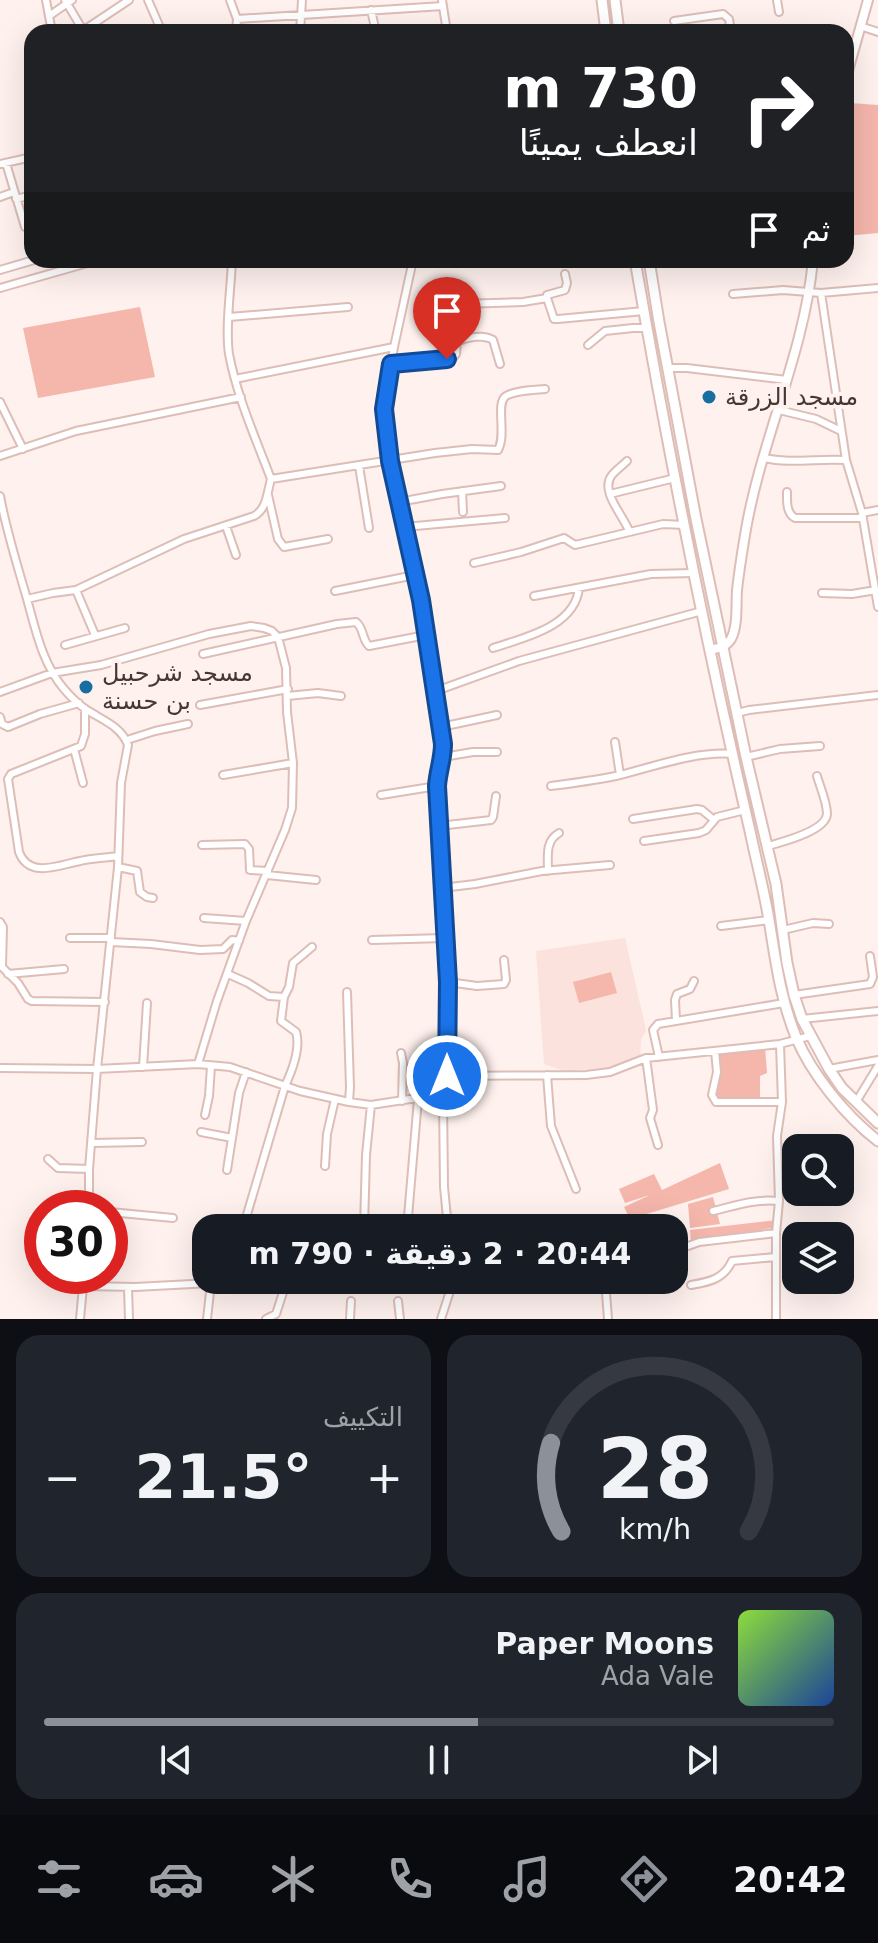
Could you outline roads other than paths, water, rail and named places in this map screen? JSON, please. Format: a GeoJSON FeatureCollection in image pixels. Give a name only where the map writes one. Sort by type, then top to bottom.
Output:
{"type":"FeatureCollection","features":[{"type":"Feature","properties":{"kind":"main road"},"geometry":{"type":"LineString","coordinates":[[602,0],[605,24]]}},
{"type":"Feature","properties":{"kind":"main road"},"geometry":{"type":"LineString","coordinates":[[615,0],[618,24]]}},
{"type":"Feature","properties":{"kind":"main road"},"geometry":{"type":"LineString","coordinates":[[636,268],[694,573],[784,1003],[798,1041],[834,1098],[859,1126],[878,1141]]}},
{"type":"Feature","properties":{"kind":"main road"},"geometry":{"type":"LineString","coordinates":[[650,268],[667,368],[723,647],[768,846],[794,995],[810,1036],[829,1069],[842,1088],[878,1123]]}},
{"type":"Feature","properties":{"kind":"street"},"geometry":{"type":"LineString","coordinates":[[46,0],[50,24]]}},
{"type":"Feature","properties":{"kind":"street"},"geometry":{"type":"LineString","coordinates":[[94,24],[129,0]]}},
{"type":"Feature","properties":{"kind":"street"},"geometry":{"type":"LineString","coordinates":[[148,0],[158,24]]}},
{"type":"Feature","properties":{"kind":"street"},"geometry":{"type":"LineString","coordinates":[[230,0],[237,24]]}},
{"type":"Feature","properties":{"kind":"street"},"geometry":{"type":"LineString","coordinates":[[300,24],[302,0]]}},
{"type":"Feature","properties":{"kind":"street"},"geometry":{"type":"LineString","coordinates":[[777,0],[779,12]]}},
{"type":"Feature","properties":{"kind":"street"},"geometry":{"type":"LineString","coordinates":[[854,48],[868,0]]}},
{"type":"Feature","properties":{"kind":"street"},"geometry":{"type":"LineString","coordinates":[[49,16],[68,1],[79,24]]}},
{"type":"Feature","properties":{"kind":"street"},"geometry":{"type":"LineString","coordinates":[[237,19],[442,3],[446,24]]}},
{"type":"Feature","properties":{"kind":"street"},"geometry":{"type":"LineString","coordinates":[[371,10],[374,24]]}},
{"type":"Feature","properties":{"kind":"street"},"geometry":{"type":"LineString","coordinates":[[674,21],[723,14],[730,24]]}},
{"type":"Feature","properties":{"kind":"street"},"geometry":{"type":"LineString","coordinates":[[860,26],[878,32]]}},
{"type":"Feature","properties":{"kind":"street"},"geometry":{"type":"LineString","coordinates":[[24,159],[3,164],[24,224]]}},
{"type":"Feature","properties":{"kind":"street"},"geometry":{"type":"LineString","coordinates":[[0,197],[24,195]]}},
{"type":"Feature","properties":{"kind":"street"},"geometry":{"type":"LineString","coordinates":[[0,270],[24,263]]}},
{"type":"Feature","properties":{"kind":"street"},"geometry":{"type":"LineString","coordinates":[[0,288],[70,268]]}},
{"type":"Feature","properties":{"kind":"street"},"geometry":{"type":"LineString","coordinates":[[27,599],[76,590],[193,535],[261,512],[271,479],[229,355],[232,268]]}},
{"type":"Feature","properties":{"kind":"street"},"geometry":{"type":"LineString","coordinates":[[411,268],[384,409],[390,461],[415,575],[441,727],[443,757],[437,772],[437,786],[448,982],[447,1076],[443,1099],[447,1214]]}},
{"type":"Feature","properties":{"kind":"street"},"geometry":{"type":"LineString","coordinates":[[710,650],[723,647],[734,632],[746,532],[810,291],[812,268]]}},
{"type":"Feature","properties":{"kind":"street"},"geometry":{"type":"LineString","coordinates":[[565,274],[565,290],[547,295],[554,319],[644,311]]}},
{"type":"Feature","properties":{"kind":"street"},"geometry":{"type":"LineString","coordinates":[[733,294],[783,290],[821,293],[878,288]]}},
{"type":"Feature","properties":{"kind":"street"},"geometry":{"type":"LineString","coordinates":[[821,293],[846,460],[862,516],[878,607]]}},
{"type":"Feature","properties":{"kind":"street"},"geometry":{"type":"LineString","coordinates":[[459,304],[547,298]]}},
{"type":"Feature","properties":{"kind":"street"},"geometry":{"type":"LineString","coordinates":[[229,317],[348,307]]}},
{"type":"Feature","properties":{"kind":"street"},"geometry":{"type":"LineString","coordinates":[[588,345],[605,331],[648,328]]}},
{"type":"Feature","properties":{"kind":"street"},"geometry":{"type":"LineString","coordinates":[[391,364],[453,358],[457,342],[484,337],[493,340],[500,364]]}},
{"type":"Feature","properties":{"kind":"street"},"geometry":{"type":"LineString","coordinates":[[235,379],[394,347]]}},
{"type":"Feature","properties":{"kind":"street"},"geometry":{"type":"LineString","coordinates":[[667,368],[787,380]]}},
{"type":"Feature","properties":{"kind":"street"},"geometry":{"type":"LineString","coordinates":[[271,479],[472,449],[498,450],[503,436],[500,404],[503,398],[508,394],[545,389]]}},
{"type":"Feature","properties":{"kind":"street"},"geometry":{"type":"LineString","coordinates":[[0,456],[76,431],[241,397]]}},
{"type":"Feature","properties":{"kind":"street"},"geometry":{"type":"LineString","coordinates":[[0,402],[23,449]]}},
{"type":"Feature","properties":{"kind":"street"},"geometry":{"type":"LineString","coordinates":[[779,410],[816,419],[841,431]]}},
{"type":"Feature","properties":{"kind":"street"},"geometry":{"type":"LineString","coordinates":[[764,458],[780,462],[826,458],[846,460]]}},
{"type":"Feature","properties":{"kind":"street"},"geometry":{"type":"LineString","coordinates":[[627,461],[610,477],[608,485],[614,507],[624,518],[629,531]]}},
{"type":"Feature","properties":{"kind":"street"},"geometry":{"type":"LineString","coordinates":[[359,466],[369,528]]}},
{"type":"Feature","properties":{"kind":"street"},"geometry":{"type":"LineString","coordinates":[[610,494],[675,478]]}},
{"type":"Feature","properties":{"kind":"street"},"geometry":{"type":"LineString","coordinates":[[399,502],[501,486]]}},
{"type":"Feature","properties":{"kind":"street"},"geometry":{"type":"LineString","coordinates":[[267,491],[278,539],[284,547],[328,539]]}},
{"type":"Feature","properties":{"kind":"street"},"geometry":{"type":"LineString","coordinates":[[462,491],[463,512]]}},
{"type":"Feature","properties":{"kind":"street"},"geometry":{"type":"LineString","coordinates":[[787,492],[788,509],[795,518],[862,516],[878,510]]}},
{"type":"Feature","properties":{"kind":"street"},"geometry":{"type":"LineString","coordinates":[[0,496],[48,667],[65,691],[85,709],[118,729],[127,740],[89,1190]]}},
{"type":"Feature","properties":{"kind":"street"},"geometry":{"type":"LineString","coordinates":[[404,527],[505,518]]}},
{"type":"Feature","properties":{"kind":"street"},"geometry":{"type":"LineString","coordinates":[[474,563],[564,538],[575,545],[663,524],[685,525]]}},
{"type":"Feature","properties":{"kind":"street"},"geometry":{"type":"LineString","coordinates":[[226,526],[236,555]]}},
{"type":"Feature","properties":{"kind":"street"},"geometry":{"type":"LineString","coordinates":[[534,596],[651,574],[694,573]]}},
{"type":"Feature","properties":{"kind":"street"},"geometry":{"type":"LineString","coordinates":[[335,591],[415,575]]}},
{"type":"Feature","properties":{"kind":"street"},"geometry":{"type":"LineString","coordinates":[[493,648],[536,634],[561,619],[575,606],[579,588]]}},
{"type":"Feature","properties":{"kind":"street"},"geometry":{"type":"LineString","coordinates":[[76,590],[95,635]]}},
{"type":"Feature","properties":{"kind":"street"},"geometry":{"type":"LineString","coordinates":[[822,593],[852,594],[876,590]]}},
{"type":"Feature","properties":{"kind":"street"},"geometry":{"type":"LineString","coordinates":[[436,691],[519,661],[702,611]]}},
{"type":"Feature","properties":{"kind":"street"},"geometry":{"type":"LineString","coordinates":[[203,654],[356,622],[369,646],[426,635]]}},
{"type":"Feature","properties":{"kind":"street"},"geometry":{"type":"LineString","coordinates":[[0,692],[52,673],[101,665],[209,634],[251,626],[264,628],[278,637],[286,668],[293,763],[292,808],[246,921],[198,1064]]}},
{"type":"Feature","properties":{"kind":"street"},"geometry":{"type":"LineString","coordinates":[[65,645],[125,628]]}},
{"type":"Feature","properties":{"kind":"street"},"geometry":{"type":"LineString","coordinates":[[200,705],[287,692],[341,696]]}},
{"type":"Feature","properties":{"kind":"street"},"geometry":{"type":"LineString","coordinates":[[737,713],[878,695]]}},
{"type":"Feature","properties":{"kind":"street"},"geometry":{"type":"LineString","coordinates":[[0,717],[2,724],[8,727],[79,703]]}},
{"type":"Feature","properties":{"kind":"street"},"geometry":{"type":"LineString","coordinates":[[85,709],[84,741],[81,746],[11,774],[8,779],[19,852],[22,860],[32,867],[45,869],[87,859],[118,856]]}},
{"type":"Feature","properties":{"kind":"street"},"geometry":{"type":"LineString","coordinates":[[441,727],[497,715]]}},
{"type":"Feature","properties":{"kind":"street"},"geometry":{"type":"LineString","coordinates":[[127,740],[188,724]]}},
{"type":"Feature","properties":{"kind":"street"},"geometry":{"type":"LineString","coordinates":[[615,742],[620,775]]}},
{"type":"Feature","properties":{"kind":"street"},"geometry":{"type":"LineString","coordinates":[[746,757],[780,749],[820,746]]}},
{"type":"Feature","properties":{"kind":"street"},"geometry":{"type":"LineString","coordinates":[[74,749],[83,783]]}},
{"type":"Feature","properties":{"kind":"street"},"geometry":{"type":"LineString","coordinates":[[443,757],[497,752]]}},
{"type":"Feature","properties":{"kind":"street"},"geometry":{"type":"LineString","coordinates":[[551,786],[620,775],[720,753],[733,754]]}},
{"type":"Feature","properties":{"kind":"street"},"geometry":{"type":"LineString","coordinates":[[223,775],[293,763]]}},
{"type":"Feature","properties":{"kind":"street"},"geometry":{"type":"LineString","coordinates":[[768,846],[800,837],[824,821],[827,813],[817,776]]}},
{"type":"Feature","properties":{"kind":"street"},"geometry":{"type":"LineString","coordinates":[[381,795],[437,786]]}},
{"type":"Feature","properties":{"kind":"street"},"geometry":{"type":"LineString","coordinates":[[439,826],[491,820],[496,796]]}},
{"type":"Feature","properties":{"kind":"street"},"geometry":{"type":"LineString","coordinates":[[633,819],[697,809],[714,820]]}},
{"type":"Feature","properties":{"kind":"street"},"geometry":{"type":"LineString","coordinates":[[644,841],[699,833],[721,815],[745,810]]}},
{"type":"Feature","properties":{"kind":"street"},"geometry":{"type":"LineString","coordinates":[[548,871],[548,845],[559,833]]}},
{"type":"Feature","properties":{"kind":"street"},"geometry":{"type":"LineString","coordinates":[[202,845],[245,844],[249,849],[250,870],[316,880]]}},
{"type":"Feature","properties":{"kind":"street"},"geometry":{"type":"LineString","coordinates":[[442,888],[548,871],[610,865]]}},
{"type":"Feature","properties":{"kind":"street"},"geometry":{"type":"LineString","coordinates":[[118,867],[137,871],[140,892],[153,898]]}},
{"type":"Feature","properties":{"kind":"street"},"geometry":{"type":"LineString","coordinates":[[204,918],[246,921]]}},
{"type":"Feature","properties":{"kind":"street"},"geometry":{"type":"LineString","coordinates":[[721,926],[769,920]]}},
{"type":"Feature","properties":{"kind":"street"},"geometry":{"type":"LineString","coordinates":[[0,922],[3,927],[2,965],[30,1001],[105,1002]]}},
{"type":"Feature","properties":{"kind":"street"},"geometry":{"type":"LineString","coordinates":[[783,930],[813,923],[829,924]]}},
{"type":"Feature","properties":{"kind":"street"},"geometry":{"type":"LineString","coordinates":[[70,938],[200,950],[223,949],[232,940],[239,941]]}},
{"type":"Feature","properties":{"kind":"street"},"geometry":{"type":"LineString","coordinates":[[372,940],[445,938]]}},
{"type":"Feature","properties":{"kind":"street"},"geometry":{"type":"LineString","coordinates":[[247,1214],[298,1041],[296,1032],[281,1021],[284,997],[293,963],[312,947]]}},
{"type":"Feature","properties":{"kind":"street"},"geometry":{"type":"LineString","coordinates":[[794,995],[870,984],[873,977],[870,956]]}},
{"type":"Feature","properties":{"kind":"street"},"geometry":{"type":"LineString","coordinates":[[448,982],[477,986],[504,984],[504,960]]}},
{"type":"Feature","properties":{"kind":"street"},"geometry":{"type":"LineString","coordinates":[[8,974],[64,969]]}},
{"type":"Feature","properties":{"kind":"street"},"geometry":{"type":"LineString","coordinates":[[228,974],[269,996],[284,997]]}},
{"type":"Feature","properties":{"kind":"street"},"geometry":{"type":"LineString","coordinates":[[676,1020],[677,993],[690,989],[694,981]]}},
{"type":"Feature","properties":{"kind":"street"},"geometry":{"type":"LineString","coordinates":[[347,992],[349,1102]]}},
{"type":"Feature","properties":{"kind":"street"},"geometry":{"type":"LineString","coordinates":[[143,1067],[147,1003]]}},
{"type":"Feature","properties":{"kind":"street"},"geometry":{"type":"LineString","coordinates":[[659,1057],[653,1030],[658,1024],[784,1003]]}},
{"type":"Feature","properties":{"kind":"street"},"geometry":{"type":"LineString","coordinates":[[802,1019],[878,1011]]}},
{"type":"Feature","properties":{"kind":"street"},"geometry":{"type":"LineString","coordinates":[[447,1076],[586,1075],[610,1072],[646,1058],[780,1044],[810,1036]]}},
{"type":"Feature","properties":{"kind":"street"},"geometry":{"type":"LineString","coordinates":[[776,1319],[777,1136],[782,1102],[780,1044]]}},
{"type":"Feature","properties":{"kind":"street"},"geometry":{"type":"LineString","coordinates":[[715,1051],[717,1072],[712,1095],[716,1102],[782,1102]]}},
{"type":"Feature","properties":{"kind":"street"},"geometry":{"type":"LineString","coordinates":[[401,1053],[402,1101]]}},
{"type":"Feature","properties":{"kind":"street"},"geometry":{"type":"LineString","coordinates":[[646,1058],[653,1110],[650,1118],[658,1145]]}},
{"type":"Feature","properties":{"kind":"street"},"geometry":{"type":"LineString","coordinates":[[829,1069],[878,1060]]}},
{"type":"Feature","properties":{"kind":"street"},"geometry":{"type":"LineString","coordinates":[[0,1068],[97,1069],[198,1064],[230,1067],[285,1086],[349,1102],[371,1105],[443,1099]]}},
{"type":"Feature","properties":{"kind":"street"},"geometry":{"type":"LineString","coordinates":[[205,1115],[211,1066]]}},
{"type":"Feature","properties":{"kind":"street"},"geometry":{"type":"LineString","coordinates":[[856,1102],[878,1066]]}},
{"type":"Feature","properties":{"kind":"street"},"geometry":{"type":"LineString","coordinates":[[227,1170],[239,1093],[246,1072]]}},
{"type":"Feature","properties":{"kind":"street"},"geometry":{"type":"LineString","coordinates":[[547,1075],[551,1126],[576,1189]]}},
{"type":"Feature","properties":{"kind":"street"},"geometry":{"type":"LineString","coordinates":[[325,1166],[327,1134],[335,1099]]}},
{"type":"Feature","properties":{"kind":"street"},"geometry":{"type":"LineString","coordinates":[[408,1214],[418,1099]]}},
{"type":"Feature","properties":{"kind":"street"},"geometry":{"type":"LineString","coordinates":[[364,1214],[371,1105]]}},
{"type":"Feature","properties":{"kind":"street"},"geometry":{"type":"LineString","coordinates":[[201,1132],[232,1138]]}},
{"type":"Feature","properties":{"kind":"street"},"geometry":{"type":"LineString","coordinates":[[92,1143],[142,1142]]}},
{"type":"Feature","properties":{"kind":"street"},"geometry":{"type":"LineString","coordinates":[[48,1159],[58,1168],[89,1169]]}},
{"type":"Feature","properties":{"kind":"street"},"geometry":{"type":"LineString","coordinates":[[713,1211],[747,1201],[779,1201]]}},
{"type":"Feature","properties":{"kind":"street"},"geometry":{"type":"LineString","coordinates":[[128,1214],[173,1218]]}},
{"type":"Feature","properties":{"kind":"street"},"geometry":{"type":"LineString","coordinates":[[688,1246],[776,1233]]}},
{"type":"Feature","properties":{"kind":"street"},"geometry":{"type":"LineString","coordinates":[[691,1285],[717,1279],[729,1269],[732,1261],[776,1257]]}},
{"type":"Feature","properties":{"kind":"street"},"geometry":{"type":"LineString","coordinates":[[129,1319],[128,1287],[192,1283]]}},
{"type":"Feature","properties":{"kind":"street"},"geometry":{"type":"LineString","coordinates":[[80,1319],[83,1294]]}},
{"type":"Feature","properties":{"kind":"street"},"geometry":{"type":"LineString","coordinates":[[207,1319],[210,1294]]}},
{"type":"Feature","properties":{"kind":"street"},"geometry":{"type":"LineString","coordinates":[[266,1319],[276,1314],[282,1294]]}},
{"type":"Feature","properties":{"kind":"street"},"geometry":{"type":"LineString","coordinates":[[441,1319],[449,1294]]}},
{"type":"Feature","properties":{"kind":"street"},"geometry":{"type":"LineString","coordinates":[[606,1294],[608,1319]]}},
{"type":"Feature","properties":{"kind":"street"},"geometry":{"type":"LineString","coordinates":[[350,1319],[351,1301]]}},
{"type":"Feature","properties":{"kind":"street"},"geometry":{"type":"LineString","coordinates":[[398,1301],[400,1319]]}},
{"type":"Feature","properties":{"kind":"place","name":"مسجد الزرقة"},"geometry":{"type":"Point","coordinates":[709,397]}},
{"type":"Feature","properties":{"kind":"place","name":"مسجد شرحبيل بن حسنة"},"geometry":{"type":"Point","coordinates":[86,687]}}]}
